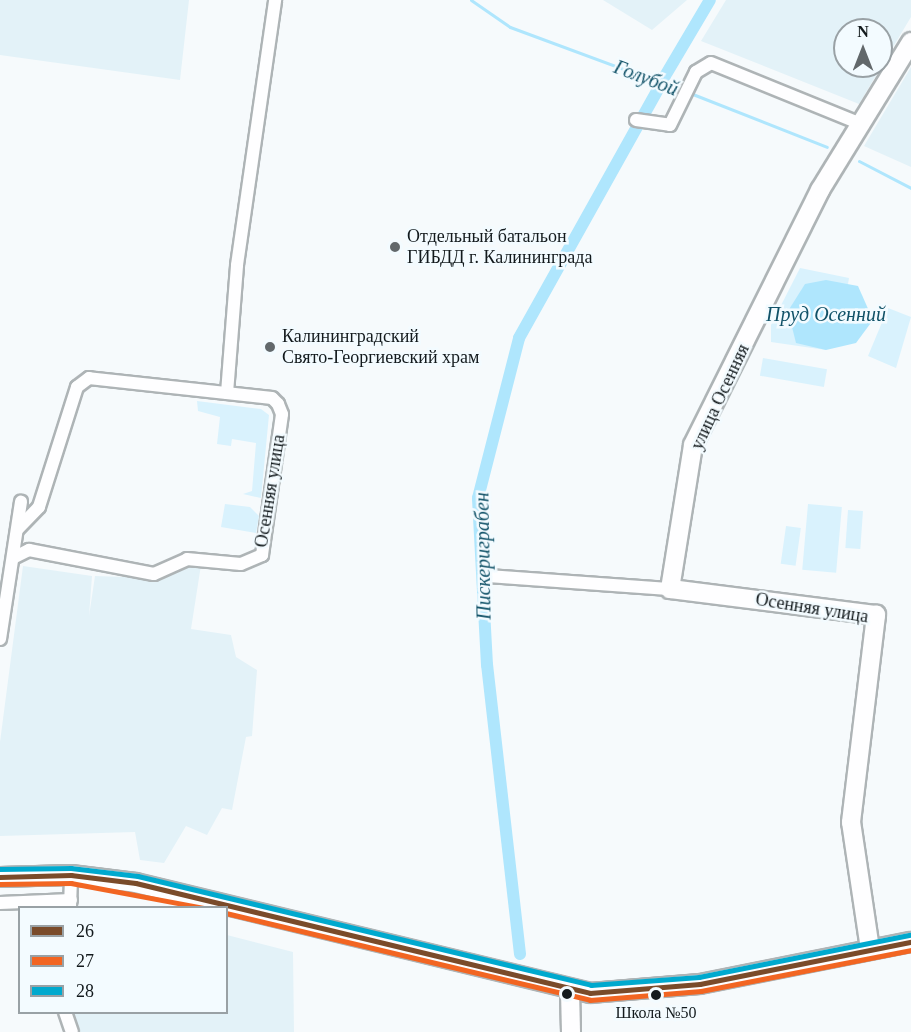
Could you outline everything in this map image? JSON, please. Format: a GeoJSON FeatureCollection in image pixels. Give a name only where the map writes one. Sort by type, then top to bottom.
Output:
{"type":"FeatureCollection","features":[{"type":"Feature","properties":{"kind":"street"},"geometry":{"type":"LineString","coordinates":[[227,393],[237,265],[275,0]]}},
{"type":"Feature","properties":{"kind":"street","name":"улица Осенняя"},"geometry":{"type":"LineString","coordinates":[[670,588],[693,445],[860,123],[911,42]]}},
{"type":"Feature","properties":{"kind":"street"},"geometry":{"type":"LineString","coordinates":[[640,121],[670,125],[696,72],[711,63],[860,123]]}},
{"type":"Feature","properties":{"kind":"street","name":"Осенняя улица"},"geometry":{"type":"LineString","coordinates":[[13,558],[29,550],[154,574],[187,559],[241,564],[262,555],[282,414],[272,398],[89,378],[77,387],[39,507],[18,529]]}},
{"type":"Feature","properties":{"kind":"street"},"geometry":{"type":"LineString","coordinates":[[0,639],[21,502]]}},
{"type":"Feature","properties":{"kind":"street","name":"Осенняя улица"},"geometry":{"type":"LineString","coordinates":[[487,576],[670,588],[876,615],[851,822],[870,949]]}},
{"type":"Feature","properties":{"kind":"street"},"geometry":{"type":"LineString","coordinates":[[0,878],[71,875],[136,883],[570,991],[651,991],[911,942]]}},
{"type":"Feature","properties":{"kind":"street"},"geometry":{"type":"LineString","coordinates":[[0,903],[70,904],[71,875]]}},
{"type":"Feature","properties":{"kind":"street"},"geometry":{"type":"LineString","coordinates":[[570,991],[571,1032]]}},
{"type":"Feature","properties":{"kind":"street"},"geometry":{"type":"LineString","coordinates":[[66,1014],[72,1032]]}},
{"type":"Feature","properties":{"kind":"shaded area"},"geometry":{"type":"Polygon","coordinates":[[[0,0],[189,0],[180,80],[0,55],[0,0]]]}},
{"type":"Feature","properties":{"kind":"shaded area"},"geometry":{"type":"Polygon","coordinates":[[[603,0],[687,0],[652,30],[603,0]]]}},
{"type":"Feature","properties":{"kind":"shaded area"},"geometry":{"type":"Polygon","coordinates":[[[726,0],[911,0],[911,17],[893,47],[893,18],[833,18],[833,78],[875,78],[859,104],[701,41],[726,0]]]}},
{"type":"Feature","properties":{"kind":"shaded area"},"geometry":{"type":"Polygon","coordinates":[[[911,67],[911,167],[864,146],[911,67]]]}},
{"type":"Feature","properties":{"kind":"shaded area","name":"Пруд Осенний"},"geometry":{"type":"Polygon","coordinates":[[[800,268],[849,278],[843,314],[826,350],[771,342],[771,325],[800,268]]]}},
{"type":"Feature","properties":{"kind":"shaded area"},"geometry":{"type":"Polygon","coordinates":[[[888,308],[911,317],[896,368],[868,356],[888,308]]]}},
{"type":"Feature","properties":{"kind":"shaded area"},"geometry":{"type":"Polygon","coordinates":[[[763,358],[827,369],[824,387],[760,376],[763,358]]]}},
{"type":"Feature","properties":{"kind":"shaded area"},"geometry":{"type":"Polygon","coordinates":[[[197,401],[261,409],[269,415],[261,498],[243,494],[252,491],[256,443],[232,439],[231,446],[217,444],[220,417],[198,411],[197,401]]]}},
{"type":"Feature","properties":{"kind":"shaded area"},"geometry":{"type":"Polygon","coordinates":[[[225,504],[250,507],[259,516],[256,533],[221,527],[225,504]]]}},
{"type":"Feature","properties":{"kind":"shaded area"},"geometry":{"type":"Polygon","coordinates":[[[808,504],[842,507],[836,573],[802,570],[808,504]]]}},
{"type":"Feature","properties":{"kind":"shaded area"},"geometry":{"type":"Polygon","coordinates":[[[848,510],[863,511],[860,549],[845,548],[848,510]]]}},
{"type":"Feature","properties":{"kind":"shaded area"},"geometry":{"type":"Polygon","coordinates":[[[786,526],[801,528],[796,566],[781,564],[786,526]]]}},
{"type":"Feature","properties":{"kind":"shaded area"},"geometry":{"type":"Polygon","coordinates":[[[188,564],[201,565],[191,629],[231,635],[236,657],[257,670],[252,736],[246,737],[232,810],[222,808],[207,835],[186,826],[164,863],[140,860],[135,832],[0,836],[0,742],[23,566],[92,576],[89,616],[95,576],[152,578],[188,564]]]}},
{"type":"Feature","properties":{"kind":"shaded area"},"geometry":{"type":"Polygon","coordinates":[[[228,935],[293,952],[294,1032],[76,1032],[71,1014],[228,1014],[228,935]]]}},
{"type":"Feature","properties":{"kind":"water","name":"Пруд Осенний"},"geometry":{"type":"Polygon","coordinates":[[[826,280],[858,286],[873,320],[856,343],[826,350],[796,343],[788,311],[805,284],[826,280]]]}},
{"type":"Feature","properties":{"kind":"waterway","name":"Голубой"},"geometry":{"type":"LineString","coordinates":[[471,0],[510,27],[683,91]]}},
{"type":"Feature","properties":{"kind":"waterway","name":"Пискериграбен"},"geometry":{"type":"LineString","coordinates":[[665,76],[710,0]]}},
{"type":"Feature","properties":{"kind":"waterway","name":"Пискериграбен"},"geometry":{"type":"LineString","coordinates":[[520,954],[487,665],[478,498],[519,338],[658,89]]}},
{"type":"Feature","properties":{"kind":"waterway","name":"Голубой"},"geometry":{"type":"LineString","coordinates":[[690,93],[827,147]]}},
{"type":"Feature","properties":{"kind":"waterway","name":"Голубой"},"geometry":{"type":"LineString","coordinates":[[859,161],[911,188]]}},
{"type":"Feature","properties":{"kind":"transit line","name":"28"},"geometry":{"type":"LineString","coordinates":[[0,869],[71,868],[138,876],[591,985],[699,977],[910,935]]}},
{"type":"Feature","properties":{"kind":"transit line","name":"26"},"geometry":{"type":"LineString","coordinates":[[0,877],[71,875],[136,883],[590,993],[700,984],[911,942]]}},
{"type":"Feature","properties":{"kind":"transit line","name":"27"},"geometry":{"type":"LineString","coordinates":[[0,884],[71,883],[194,906]]}},
{"type":"Feature","properties":{"kind":"transit line","name":"27"},"geometry":{"type":"LineString","coordinates":[[228,913],[590,1000],[701,991],[911,950]]}},
{"type":"Feature","properties":{"kind":"place","name":"Отдельный батальон ГИБДД г. Калининграда"},"geometry":{"type":"Point","coordinates":[395,247]}},
{"type":"Feature","properties":{"kind":"place","name":"Калининградский Свято-Георгиевский храм"},"geometry":{"type":"Point","coordinates":[270,347]}},
{"type":"Feature","properties":{"kind":"place","name":"Школа №50"},"geometry":{"type":"Point","coordinates":[656,995]}}]}
